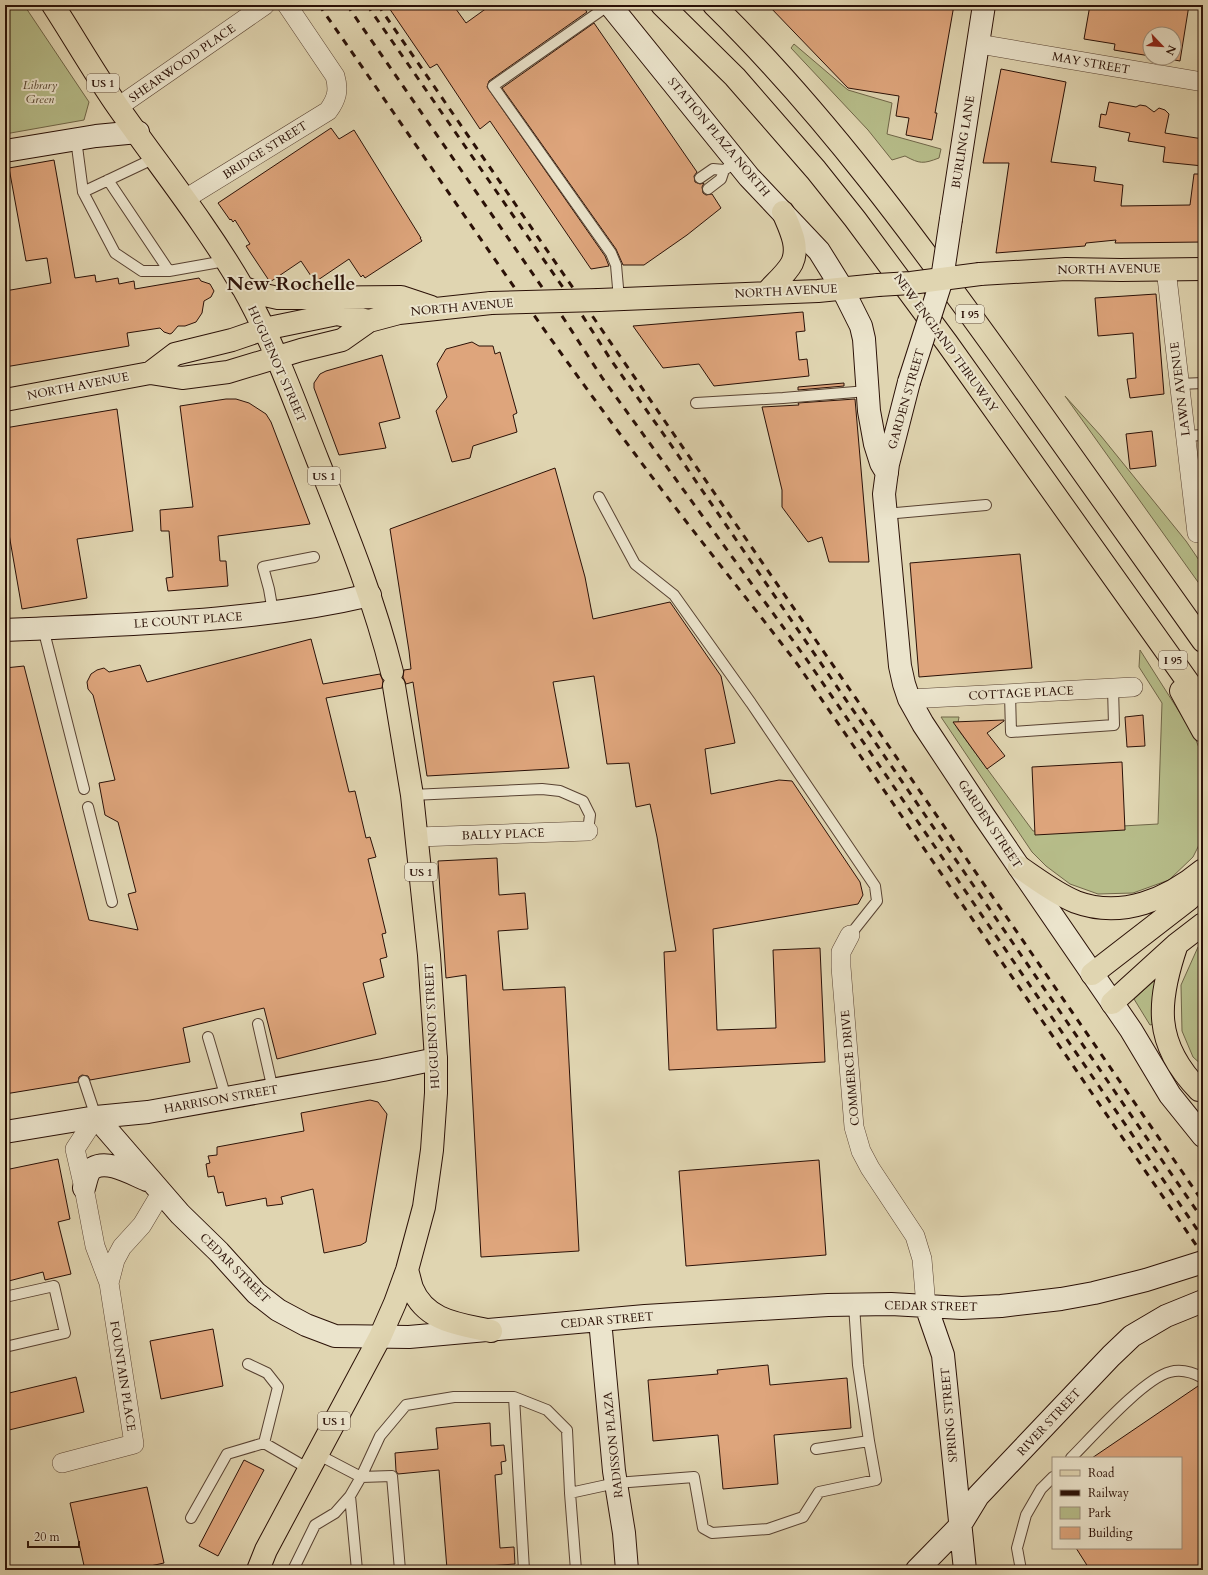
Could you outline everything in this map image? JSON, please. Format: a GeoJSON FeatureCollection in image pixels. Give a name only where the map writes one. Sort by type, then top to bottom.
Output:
{"type":"FeatureCollection","features":[{"type":"Feature","properties":{"kind":"main road","name":"HUGUENOT STREET"},"geometry":{"type":"LineString","coordinates":[[53,5],[118,107],[138,132],[185,199],[242,287],[277,358],[342,520],[370,594],[384,638],[393,679],[418,837],[429,955],[436,1059],[436,1093],[432,1150],[424,1207],[407,1270],[380,1337],[266,1550],[258,1570]]}},
{"type":"Feature","properties":{"kind":"main road","name":"STATION PLAZA NORTH"},"geometry":{"type":"LineString","coordinates":[[610,5],[730,166],[749,177],[819,251],[842,288],[861,326],[864,339],[867,391]]}},
{"type":"Feature","properties":{"kind":"main road","name":"NEW ENGLAND THRUWAY"},"geometry":{"type":"LineString","coordinates":[[662,5],[740,83],[811,164],[855,219],[934,325],[1203,703]]}},
{"type":"Feature","properties":{"kind":"main road","name":"I 95"},"geometry":{"type":"LineString","coordinates":[[714,5],[773,66],[814,112],[887,201],[1203,641]]}},
{"type":"Feature","properties":{"kind":"main road","name":"BURLING LANE"},"geometry":{"type":"LineString","coordinates":[[942,279],[984,5]]}},
{"type":"Feature","properties":{"kind":"main road"},"geometry":{"type":"LineString","coordinates":[[5,151],[76,139],[138,132]]}},
{"type":"Feature","properties":{"kind":"main road"},"geometry":{"type":"LineString","coordinates":[[767,292],[792,264],[795,251],[794,237],[783,212]]}},
{"type":"Feature","properties":{"kind":"main road","name":"NORTH AVENUE"},"geometry":{"type":"LineString","coordinates":[[5,400],[150,373],[182,378],[228,372],[301,350],[342,340],[369,320],[399,313],[434,308],[491,303],[818,291],[980,274],[1066,269],[1203,269]]}},
{"type":"Feature","properties":{"kind":"main road","name":"GARDEN STREET"},"geometry":{"type":"LineString","coordinates":[[942,279],[909,382],[887,473],[884,494],[900,666],[904,684],[909,699],[923,724],[1131,1030],[1170,1095],[1203,1136]]}},
{"type":"Feature","properties":{"kind":"main road"},"geometry":{"type":"LineString","coordinates":[[242,287],[260,294],[278,298],[400,297],[434,308]]}},
{"type":"Feature","properties":{"kind":"main road","name":"NORTH AVENUE"},"geometry":{"type":"LineString","coordinates":[[150,373],[175,354],[232,340],[264,329],[337,314],[369,320]]}},
{"type":"Feature","properties":{"kind":"main road","name":"GARDEN STREET"},"geometry":{"type":"LineString","coordinates":[[867,391],[875,444],[881,463],[887,473]]}},
{"type":"Feature","properties":{"kind":"main road","name":"LE COUNT PLACE"},"geometry":{"type":"LineString","coordinates":[[5,630],[173,621],[252,615],[336,603],[370,594]]}},
{"type":"Feature","properties":{"kind":"main road"},"geometry":{"type":"LineString","coordinates":[[1142,617],[1203,731]]}},
{"type":"Feature","properties":{"kind":"main road"},"geometry":{"type":"LineString","coordinates":[[1019,867],[1065,897],[1092,906],[1107,908],[1124,908],[1152,902],[1179,888],[1203,870]]}},
{"type":"Feature","properties":{"kind":"main road"},"geometry":{"type":"LineString","coordinates":[[1092,974],[1184,904],[1203,883]]}},
{"type":"Feature","properties":{"kind":"main road"},"geometry":{"type":"LineString","coordinates":[[1112,1003],[1177,944],[1203,924]]}},
{"type":"Feature","properties":{"kind":"main road"},"geometry":{"type":"LineString","coordinates":[[1177,944],[1169,966],[1163,991],[1163,1025],[1165,1037],[1176,1062],[1188,1079],[1201,1091]]}},
{"type":"Feature","properties":{"kind":"main road"},"geometry":{"type":"LineString","coordinates":[[1131,1030],[1174,1070],[1201,1091]]}},
{"type":"Feature","properties":{"kind":"main road","name":"HARRISON STREET"},"geometry":{"type":"LineString","coordinates":[[5,1132],[96,1118],[148,1112],[383,1070],[436,1059]]}},
{"type":"Feature","properties":{"kind":"main road","name":"CEDAR STREET"},"geometry":{"type":"LineString","coordinates":[[96,1118],[180,1214],[219,1252],[256,1293],[278,1310],[306,1325],[331,1335],[409,1337],[491,1331],[600,1320],[768,1308],[890,1304],[962,1308],[1001,1306],[1061,1299],[1121,1287],[1203,1262]]}},
{"type":"Feature","properties":{"kind":"main road"},"geometry":{"type":"LineString","coordinates":[[84,1188],[92,1168],[104,1165],[116,1167],[156,1187]]}},
{"type":"Feature","properties":{"kind":"main road"},"geometry":{"type":"LineString","coordinates":[[407,1270],[412,1288],[419,1300],[431,1313],[447,1321],[491,1331]]}},
{"type":"Feature","properties":{"kind":"main road","name":"RIVER STREET"},"geometry":{"type":"LineString","coordinates":[[917,1570],[959,1527],[978,1496],[1111,1356],[1132,1336],[1166,1316],[1203,1301]]}},
{"type":"Feature","properties":{"kind":"main road","name":"SPRING STREET"},"geometry":{"type":"LineString","coordinates":[[926,1306],[943,1356],[964,1570]]}},
{"type":"Feature","properties":{"kind":"main road","name":"RADISSON PLAZA"},"geometry":{"type":"LineString","coordinates":[[600,1320],[616,1483],[624,1533],[627,1570]]}},
{"type":"Feature","properties":{"kind":"street","name":"SHEARWOOD PLACE"},"geometry":{"type":"LineString","coordinates":[[118,107],[265,5]]}},
{"type":"Feature","properties":{"kind":"street","name":"BRIDGE STREET"},"geometry":{"type":"LineString","coordinates":[[185,199],[328,111],[334,103],[337,94],[335,76],[287,5]]}},
{"type":"Feature","properties":{"kind":"street","name":"MAY STREET"},"geometry":{"type":"LineString","coordinates":[[979,44],[1203,82]]}},
{"type":"Feature","properties":{"kind":"street","name":"LAWN AVENUE"},"geometry":{"type":"LineString","coordinates":[[1166,269],[1179,384],[1194,435],[1199,488],[1197,533]]}},
{"type":"Feature","properties":{"kind":"street","name":"COTTAGE PLACE"},"geometry":{"type":"LineString","coordinates":[[909,699],[1133,687]]}},
{"type":"Feature","properties":{"kind":"street","name":"BALLY PLACE"},"geometry":{"type":"LineString","coordinates":[[418,837],[588,831]]}},
{"type":"Feature","properties":{"kind":"street","name":"COMMERCE DRIVE"},"geometry":{"type":"LineString","coordinates":[[850,935],[842,952],[841,967],[854,1127],[861,1151],[870,1168],[915,1236],[922,1259],[926,1306]]}},
{"type":"Feature","properties":{"kind":"street","name":"FOUNTAIN PLACE"},"geometry":{"type":"LineString","coordinates":[[62,1463],[134,1444],[109,1283],[94,1246],[84,1188],[75,1149],[96,1118]]}},
{"type":"Feature","properties":{"kind":"street","name":"FOUNTAIN PLACE"},"geometry":{"type":"LineString","coordinates":[[109,1283],[115,1260],[122,1247],[142,1225],[156,1187]]}},
{"type":"Feature","properties":{"kind":"lane"},"geometry":{"type":"LineString","coordinates":[[609,299],[616,265],[611,253],[493,86],[610,5]]}},
{"type":"Feature","properties":{"kind":"lane"},"geometry":{"type":"LineString","coordinates":[[76,139],[83,192],[115,253],[142,272],[169,271],[225,261]]}},
{"type":"Feature","properties":{"kind":"lane"},"geometry":{"type":"LineString","coordinates":[[83,192],[155,158]]}},
{"type":"Feature","properties":{"kind":"lane"},"geometry":{"type":"LineString","coordinates":[[700,178],[714,169],[730,166]]}},
{"type":"Feature","properties":{"kind":"lane"},"geometry":{"type":"LineString","coordinates":[[708,189],[721,179],[730,166]]}},
{"type":"Feature","properties":{"kind":"lane"},"geometry":{"type":"LineString","coordinates":[[108,180],[169,271]]}},
{"type":"Feature","properties":{"kind":"lane"},"geometry":{"type":"LineString","coordinates":[[1179,384],[1203,383]]}},
{"type":"Feature","properties":{"kind":"lane"},"geometry":{"type":"LineString","coordinates":[[696,403],[867,391]]}},
{"type":"Feature","properties":{"kind":"lane"},"geometry":{"type":"LineString","coordinates":[[599,496],[635,564],[674,595],[751,703],[875,886],[877,901],[850,935]]}},
{"type":"Feature","properties":{"kind":"lane"},"geometry":{"type":"LineString","coordinates":[[885,514],[986,504]]}},
{"type":"Feature","properties":{"kind":"lane"},"geometry":{"type":"LineString","coordinates":[[273,612],[263,567],[314,557]]}},
{"type":"Feature","properties":{"kind":"lane"},"geometry":{"type":"LineString","coordinates":[[43,628],[84,789]]}},
{"type":"Feature","properties":{"kind":"lane"},"geometry":{"type":"LineString","coordinates":[[1010,694],[1011,732],[1114,726],[1113,688]]}},
{"type":"Feature","properties":{"kind":"lane"},"geometry":{"type":"LineString","coordinates":[[412,795],[542,789],[560,791],[583,801],[590,815],[588,831]]}},
{"type":"Feature","properties":{"kind":"lane"},"geometry":{"type":"LineString","coordinates":[[88,806],[112,902]]}},
{"type":"Feature","properties":{"kind":"lane"},"geometry":{"type":"LineString","coordinates":[[258,1024],[273,1090]]}},
{"type":"Feature","properties":{"kind":"lane"},"geometry":{"type":"LineString","coordinates":[[208,1037],[226,1098]]}},
{"type":"Feature","properties":{"kind":"lane"},"geometry":{"type":"LineString","coordinates":[[84,1081],[96,1118]]}},
{"type":"Feature","properties":{"kind":"lane"},"geometry":{"type":"LineString","coordinates":[[5,1297],[54,1286],[65,1333],[5,1347]]}},
{"type":"Feature","properties":{"kind":"lane"},"geometry":{"type":"LineString","coordinates":[[570,1493],[616,1483],[694,1477],[703,1528],[712,1533],[768,1529],[803,1517],[819,1492],[876,1480],[858,1365],[854,1305]]}},
{"type":"Feature","properties":{"kind":"lane"},"geometry":{"type":"LineString","coordinates":[[248,1364],[267,1373],[278,1387],[264,1443]]}},
{"type":"Feature","properties":{"kind":"lane"},"geometry":{"type":"LineString","coordinates":[[1072,1457],[1125,1404],[1155,1379],[1170,1372],[1186,1372],[1203,1378]]}},
{"type":"Feature","properties":{"kind":"lane"},"geometry":{"type":"LineString","coordinates":[[514,1396],[524,1570]]}},
{"type":"Feature","properties":{"kind":"lane"},"geometry":{"type":"LineString","coordinates":[[293,1570],[315,1525],[335,1513],[350,1496],[361,1478],[380,1436],[406,1405],[454,1397],[514,1396],[546,1410],[567,1430],[576,1570]]}},
{"type":"Feature","properties":{"kind":"lane"},"geometry":{"type":"LineString","coordinates":[[816,1449],[869,1440]]}},
{"type":"Feature","properties":{"kind":"lane"},"geometry":{"type":"LineString","coordinates":[[191,1518],[227,1454],[264,1443],[313,1462],[361,1478],[392,1476],[400,1570]]}},
{"type":"Feature","properties":{"kind":"lane"},"geometry":{"type":"LineString","coordinates":[[1021,1570],[1017,1548],[1026,1515],[1041,1489],[1052,1478]]}},
{"type":"Feature","properties":{"kind":"lane"},"geometry":{"type":"LineString","coordinates":[[350,1496],[357,1570]]}},
{"type":"Feature","properties":{"kind":"green space","name":"Library Green"},"geometry":{"type":"Polygon","coordinates":[[[5,5],[24,5],[89,102],[84,120],[5,134],[5,5]]]}},
{"type":"Feature","properties":{"kind":"green space"},"geometry":{"type":"Polygon","coordinates":[[[794,44],[848,90],[892,103],[887,134],[941,149],[939,158],[925,162],[918,162],[905,156],[892,160],[868,130],[791,48],[794,44]]]}},
{"type":"Feature","properties":{"kind":"green space"},"geometry":{"type":"Polygon","coordinates":[[[1065,396],[1101,436],[1186,541],[1203,566],[1203,589],[1065,396]]]}},
{"type":"Feature","properties":{"kind":"green space"},"geometry":{"type":"Polygon","coordinates":[[[1140,650],[1194,735],[1203,758],[1203,837],[1193,857],[1169,880],[1133,893],[1098,894],[1070,884],[1046,866],[1032,852],[941,717],[959,717],[957,728],[1033,831],[1158,824],[1162,703],[1139,667],[1140,650]]]}},
{"type":"Feature","properties":{"kind":"green space"},"geometry":{"type":"Polygon","coordinates":[[[1203,943],[1203,1066],[1193,1057],[1182,1031],[1181,985],[1198,947],[1203,943]]]}},
{"type":"Feature","properties":{"kind":"green space"},"geometry":{"type":"Polygon","coordinates":[[[1155,980],[1158,981],[1154,1024],[1150,1025],[1134,999],[1155,980]]]}},
{"type":"Feature","properties":{"kind":"building"},"geometry":{"type":"Polygon","coordinates":[[[387,5],[453,5],[466,23],[491,5],[582,5],[587,12],[489,81],[487,87],[605,256],[609,266],[591,269],[490,121],[480,129],[437,64],[430,68],[387,5]]]}},
{"type":"Feature","properties":{"kind":"building"},"geometry":{"type":"Polygon","coordinates":[[[768,5],[954,5],[935,113],[937,113],[932,140],[906,135],[909,118],[896,116],[899,96],[848,88],[768,5]]]}},
{"type":"Feature","properties":{"kind":"building"},"geometry":{"type":"Polygon","coordinates":[[[1090,5],[1189,5],[1182,49],[1182,26],[1142,26],[1142,55],[1114,50],[1115,44],[1084,39],[1090,5]]]}},
{"type":"Feature","properties":{"kind":"building"},"geometry":{"type":"Polygon","coordinates":[[[594,23],[697,172],[694,176],[695,182],[700,184],[704,183],[702,187],[703,193],[706,195],[712,194],[721,208],[687,235],[644,265],[623,265],[616,249],[502,88],[594,23]]]}},
{"type":"Feature","properties":{"kind":"building"},"geometry":{"type":"Polygon","coordinates":[[[1001,69],[1066,82],[1051,162],[1096,167],[1094,181],[1123,185],[1121,206],[1190,205],[1194,174],[1203,174],[1203,242],[1115,243],[1116,240],[1086,243],[1085,246],[996,253],[1009,163],[983,163],[1001,69]]]}},
{"type":"Feature","properties":{"kind":"building"},"geometry":{"type":"Polygon","coordinates":[[[1109,102],[1136,107],[1140,105],[1146,106],[1154,112],[1159,108],[1165,110],[1169,114],[1165,133],[1203,139],[1203,166],[1163,162],[1165,147],[1128,141],[1130,133],[1099,127],[1101,114],[1106,115],[1109,102]]]}},
{"type":"Feature","properties":{"kind":"building"},"geometry":{"type":"Polygon","coordinates":[[[331,128],[339,139],[354,130],[422,241],[365,278],[363,275],[361,277],[349,259],[315,282],[301,261],[270,282],[246,246],[250,244],[235,220],[233,222],[231,219],[230,220],[218,203],[331,128]]]}},
{"type":"Feature","properties":{"kind":"building"},"geometry":{"type":"Polygon","coordinates":[[[54,160],[75,278],[95,275],[96,282],[118,278],[119,284],[134,281],[135,289],[199,278],[201,281],[210,284],[214,291],[211,297],[204,301],[202,313],[196,322],[185,326],[178,326],[170,334],[164,332],[160,328],[127,333],[129,346],[5,367],[5,291],[51,283],[47,258],[26,261],[9,168],[54,160]]]}},
{"type":"Feature","properties":{"kind":"building"},"geometry":{"type":"Polygon","coordinates":[[[1156,294],[1164,394],[1130,398],[1127,379],[1136,378],[1133,333],[1098,336],[1095,298],[1156,294]]]}},
{"type":"Feature","properties":{"kind":"building"},"geometry":{"type":"Polygon","coordinates":[[[803,312],[805,331],[796,332],[799,360],[807,359],[809,376],[714,386],[699,364],[663,368],[633,326],[803,312]]]}},
{"type":"Feature","properties":{"kind":"building"},"geometry":{"type":"Polygon","coordinates":[[[472,342],[479,346],[493,346],[495,354],[500,352],[517,413],[513,415],[517,432],[473,446],[470,458],[452,462],[436,411],[447,397],[437,364],[446,349],[472,342]]]}},
{"type":"Feature","properties":{"kind":"building"},"geometry":{"type":"Polygon","coordinates":[[[382,355],[400,418],[379,423],[386,448],[339,455],[314,388],[314,383],[320,374],[326,371],[382,355]]]}},
{"type":"Feature","properties":{"kind":"building"},"geometry":{"type":"Polygon","coordinates":[[[844,383],[844,386],[798,390],[798,387],[844,383]]]}},
{"type":"Feature","properties":{"kind":"building"},"geometry":{"type":"Polygon","coordinates":[[[226,399],[236,399],[249,403],[266,414],[271,422],[310,524],[218,536],[220,561],[226,561],[228,586],[168,591],[166,578],[173,577],[169,531],[161,531],[160,510],[193,507],[180,406],[226,399]]]}},
{"type":"Feature","properties":{"kind":"building"},"geometry":{"type":"Polygon","coordinates":[[[855,399],[869,562],[829,562],[822,537],[808,542],[782,507],[782,490],[762,407],[855,399]]]}},
{"type":"Feature","properties":{"kind":"building"},"geometry":{"type":"Polygon","coordinates":[[[117,409],[133,531],[77,539],[87,598],[22,609],[5,511],[5,428],[117,409]]]}},
{"type":"Feature","properties":{"kind":"building"},"geometry":{"type":"Polygon","coordinates":[[[1152,431],[1156,466],[1130,469],[1126,434],[1152,431]]]}},
{"type":"Feature","properties":{"kind":"building"},"geometry":{"type":"Polygon","coordinates":[[[555,468],[585,577],[593,619],[670,602],[721,676],[735,743],[705,749],[711,794],[779,780],[792,781],[860,882],[863,895],[858,904],[713,929],[717,1030],[776,1028],[773,950],[820,948],[825,1062],[669,1070],[664,952],[676,951],[657,837],[650,804],[636,807],[629,763],[607,764],[594,676],[553,682],[569,768],[427,776],[413,682],[406,684],[403,677],[404,670],[411,669],[390,529],[555,468]]]}},
{"type":"Feature","properties":{"kind":"building"},"geometry":{"type":"Polygon","coordinates":[[[1020,554],[1032,668],[919,677],[910,563],[1020,554]]]}},
{"type":"Feature","properties":{"kind":"building"},"geometry":{"type":"Polygon","coordinates":[[[311,639],[323,684],[380,674],[383,681],[382,688],[326,698],[349,792],[355,791],[366,838],[370,837],[376,857],[368,859],[386,933],[382,934],[387,957],[380,959],[384,977],[363,983],[376,1034],[277,1059],[264,1008],[183,1028],[190,1062],[90,1080],[88,1076],[82,1075],[79,1077],[78,1082],[5,1094],[5,668],[24,666],[89,920],[138,930],[128,894],[136,892],[118,822],[105,815],[99,783],[115,780],[93,695],[88,689],[87,682],[91,674],[104,668],[109,672],[140,665],[147,682],[311,639]]]}},
{"type":"Feature","properties":{"kind":"building"},"geometry":{"type":"Polygon","coordinates":[[[1143,715],[1145,746],[1127,747],[1125,717],[1143,715]]]}},
{"type":"Feature","properties":{"kind":"building"},"geometry":{"type":"Polygon","coordinates":[[[1004,720],[987,733],[1005,756],[987,769],[953,722],[1004,720]]]}},
{"type":"Feature","properties":{"kind":"building"},"geometry":{"type":"Polygon","coordinates":[[[1122,762],[1125,830],[1035,835],[1032,767],[1122,762]]]}},
{"type":"Feature","properties":{"kind":"building"},"geometry":{"type":"Polygon","coordinates":[[[497,858],[499,895],[525,893],[528,929],[498,931],[503,990],[565,987],[579,1251],[481,1257],[466,975],[446,978],[438,861],[497,858]]]}},
{"type":"Feature","properties":{"kind":"building"},"geometry":{"type":"Polygon","coordinates":[[[370,1100],[378,1102],[387,1114],[366,1242],[361,1245],[324,1253],[313,1189],[281,1197],[283,1204],[267,1206],[266,1198],[226,1206],[223,1192],[218,1193],[214,1176],[208,1177],[206,1164],[210,1163],[208,1156],[217,1155],[217,1147],[304,1131],[301,1113],[370,1100]]]}},
{"type":"Feature","properties":{"kind":"building"},"geometry":{"type":"Polygon","coordinates":[[[58,1159],[70,1219],[58,1222],[71,1274],[45,1280],[43,1272],[5,1282],[5,1170],[58,1159]]]}},
{"type":"Feature","properties":{"kind":"building"},"geometry":{"type":"Polygon","coordinates":[[[819,1160],[826,1255],[686,1266],[679,1171],[819,1160]]]}},
{"type":"Feature","properties":{"kind":"building"},"geometry":{"type":"Polygon","coordinates":[[[213,1329],[223,1386],[161,1399],[150,1341],[213,1329]]]}},
{"type":"Feature","properties":{"kind":"building"},"geometry":{"type":"Polygon","coordinates":[[[768,1365],[770,1385],[847,1378],[851,1428],[774,1435],[778,1484],[723,1489],[718,1435],[653,1441],[648,1380],[718,1374],[717,1370],[768,1365]]]}},
{"type":"Feature","properties":{"kind":"building"},"geometry":{"type":"Polygon","coordinates":[[[76,1377],[84,1412],[9,1430],[5,1414],[5,1394],[76,1377]]]}},
{"type":"Feature","properties":{"kind":"building"},"geometry":{"type":"Polygon","coordinates":[[[1203,1384],[1203,1570],[1090,1570],[1077,1549],[1182,1549],[1182,1457],[1093,1457],[1203,1384]]]}},
{"type":"Feature","properties":{"kind":"building"},"geometry":{"type":"Polygon","coordinates":[[[490,1423],[491,1446],[504,1445],[506,1461],[501,1462],[502,1474],[495,1475],[500,1548],[514,1547],[515,1564],[447,1569],[439,1470],[398,1474],[396,1471],[395,1453],[438,1449],[436,1428],[490,1423]]]}},
{"type":"Feature","properties":{"kind":"building"},"geometry":{"type":"Polygon","coordinates":[[[244,1460],[264,1470],[218,1556],[199,1546],[244,1460]]]}},
{"type":"Feature","properties":{"kind":"building"},"geometry":{"type":"Polygon","coordinates":[[[147,1487],[164,1563],[132,1570],[85,1570],[70,1503],[147,1487]]]}},
{"type":"Feature","properties":{"kind":"railway"},"geometry":{"type":"LineString","coordinates":[[319,5],[514,287],[594,399],[655,481],[798,665],[1203,1255]]}},
{"type":"Feature","properties":{"kind":"railway"},"geometry":{"type":"LineString","coordinates":[[347,5],[564,319],[603,379],[807,660],[1203,1238]]}},
{"type":"Feature","properties":{"kind":"railway"},"geometry":{"type":"LineString","coordinates":[[367,5],[578,309],[611,360],[669,442],[1203,1220]]}},
{"type":"Feature","properties":{"kind":"railway"},"geometry":{"type":"LineString","coordinates":[[378,5],[1203,1202]]}},
{"type":"Feature","properties":{"kind":"district","name":"New Rochelle"},"geometry":{"type":"Point","coordinates":[291,283]}}]}
